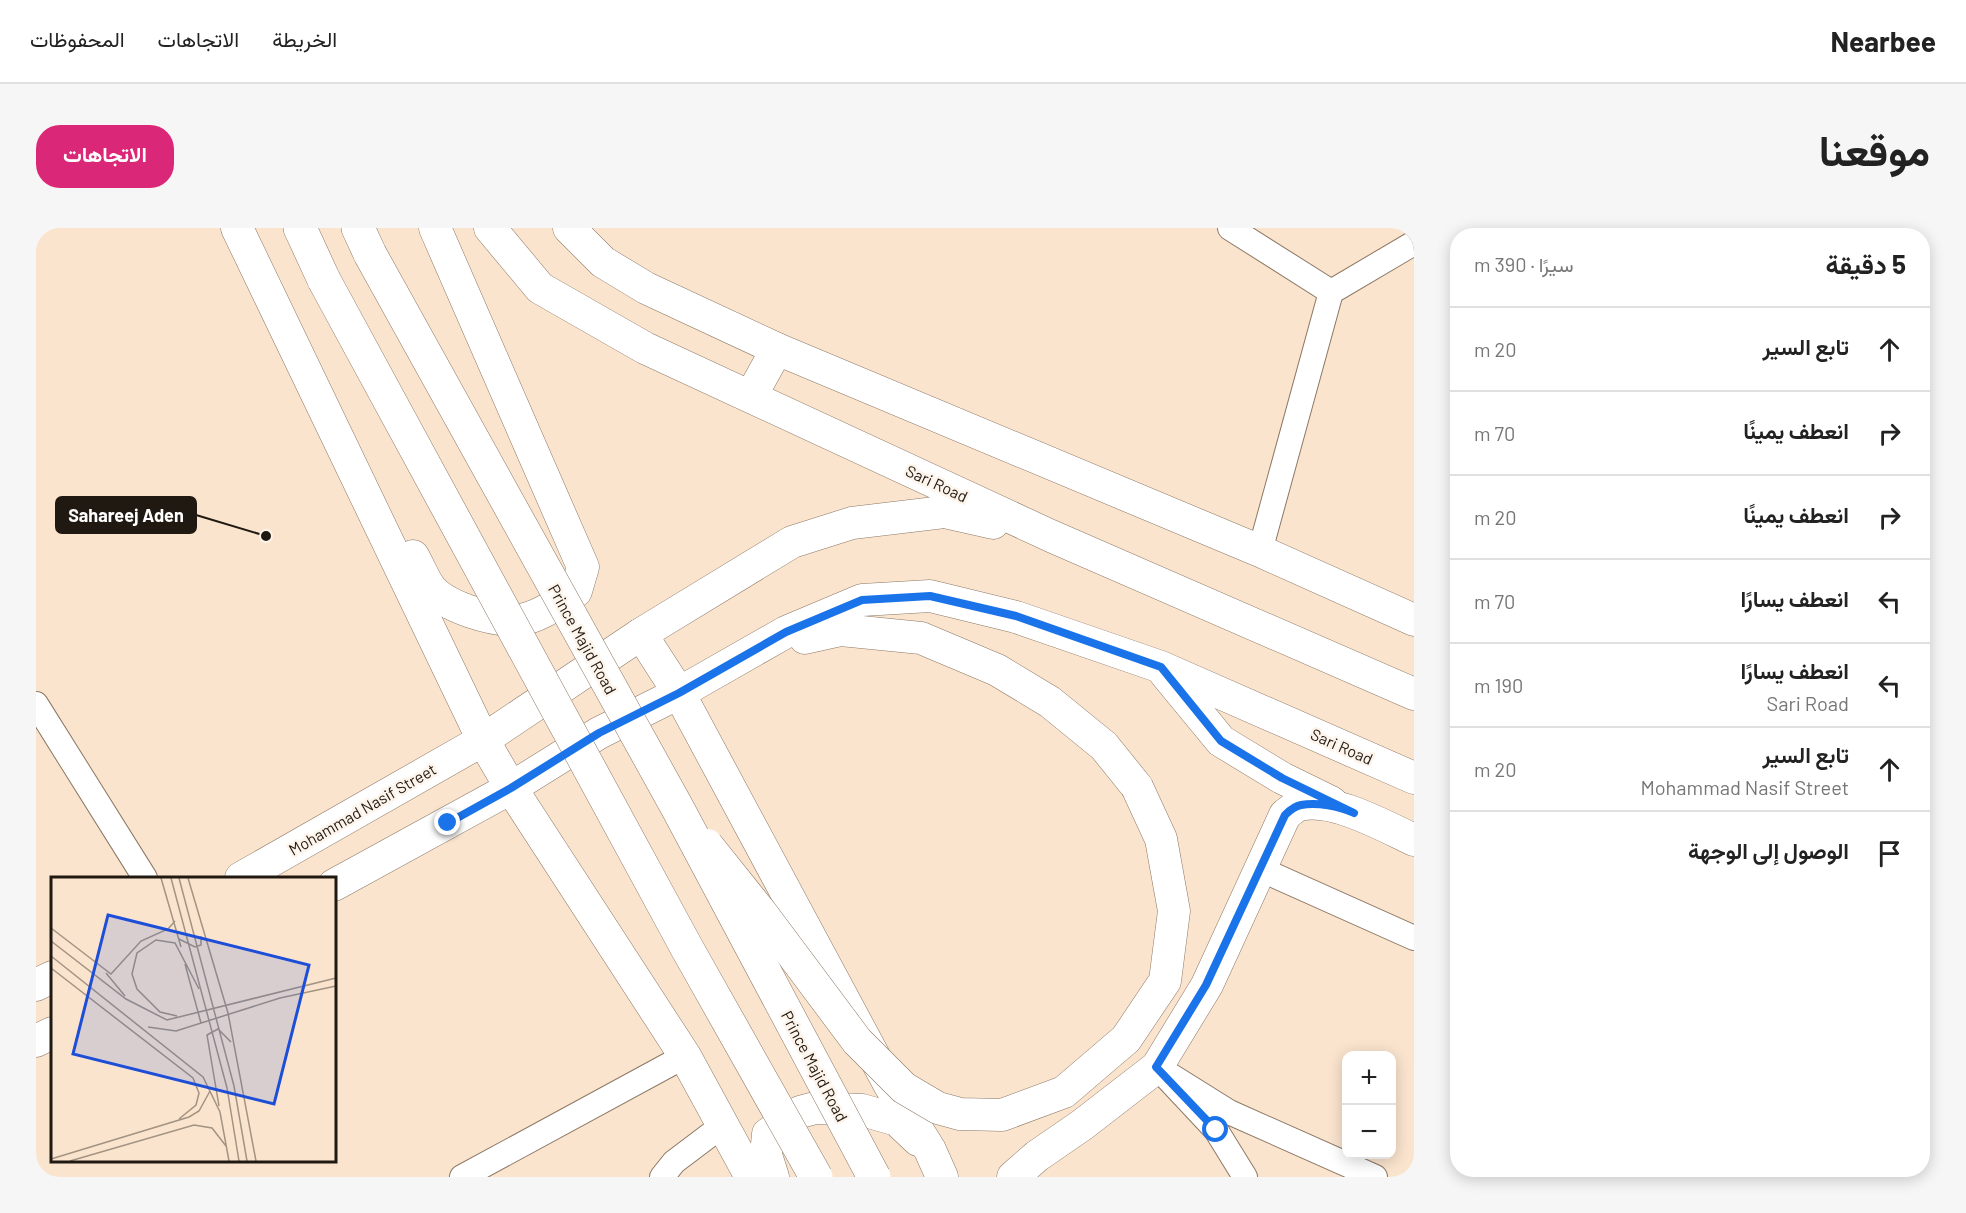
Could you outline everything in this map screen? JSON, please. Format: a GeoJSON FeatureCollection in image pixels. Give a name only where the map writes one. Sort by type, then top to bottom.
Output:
{"type":"FeatureCollection","features":[{"type":"Feature","properties":{"kind":"highway"},"geometry":{"type":"LineString","coordinates":[[300,228],[324,280],[688,950],[816,1177]]}},
{"type":"Feature","properties":{"kind":"highway","name":"Prince Majid Road"},"geometry":{"type":"LineString","coordinates":[[364,241],[678,809],[874,1177]]}},
{"type":"Feature","properties":{"kind":"main road"},"geometry":{"type":"LineString","coordinates":[[237,228],[483,740],[511,788],[685,1056],[751,1177]]}},
{"type":"Feature","properties":{"kind":"main road"},"geometry":{"type":"LineString","coordinates":[[298,355],[432,589],[458,607],[473,614],[518,620],[542,613],[576,591],[584,567],[435,228]]}},
{"type":"Feature","properties":{"kind":"main road","name":"Sari Road"},"geometry":{"type":"LineString","coordinates":[[490,228],[540,288],[645,348],[1051,536],[1414,694]]}},
{"type":"Feature","properties":{"kind":"main road"},"geometry":{"type":"LineString","coordinates":[[569,228],[603,262],[646,288],[777,349],[1260,551],[1414,620]]}},
{"type":"Feature","properties":{"kind":"main road"},"geometry":{"type":"LineString","coordinates":[[751,396],[777,349]]}},
{"type":"Feature","properties":{"kind":"main road","name":"Mohammad Nasif Street"},"geometry":{"type":"LineString","coordinates":[[244,877],[483,740],[641,634],[792,542],[852,523],[944,512],[1051,536]]}},
{"type":"Feature","properties":{"kind":"main road","name":"Sari Road"},"geometry":{"type":"LineString","coordinates":[[511,788],[599,733],[679,693],[786,632],[862,600],[930,596],[1016,616],[1161,667],[1414,778]]}},
{"type":"Feature","properties":{"kind":"main road"},"geometry":{"type":"LineString","coordinates":[[678,809],[763,915],[857,1041],[904,1088],[938,1108],[960,1114],[1002,1115],[1064,1092],[1126,1039],[1165,981],[1174,911],[1161,839],[1137,787],[1104,746],[1050,702],[997,670],[921,638],[841,630],[783,643],[712,673]]}},
{"type":"Feature","properties":{"kind":"main road"},"geometry":{"type":"LineString","coordinates":[[641,634],[679,693],[889,1084],[936,1164]]}},
{"type":"Feature","properties":{"kind":"main road"},"geometry":{"type":"LineString","coordinates":[[1161,667],[1221,741],[1282,778],[1414,840]]}},
{"type":"Feature","properties":{"kind":"main road"},"geometry":{"type":"LineString","coordinates":[[336,884],[511,788]]}},
{"type":"Feature","properties":{"kind":"main road"},"geometry":{"type":"LineString","coordinates":[[1013,1177],[1037,1156],[1082,1125],[1156,1067],[1206,985],[1285,815],[1299,805],[1320,805],[1350,811]]}},
{"type":"Feature","properties":{"kind":"main road"},"geometry":{"type":"LineString","coordinates":[[36,985],[51,978]]}},
{"type":"Feature","properties":{"kind":"main road"},"geometry":{"type":"LineString","coordinates":[[36,1041],[51,1034]]}},
{"type":"Feature","properties":{"kind":"main road"},"geometry":{"type":"LineString","coordinates":[[773,1177],[766,1155],[768,1134],[800,1112],[815,1108],[862,1110],[897,1120],[936,1164]]}},
{"type":"Feature","properties":{"kind":"street"},"geometry":{"type":"LineString","coordinates":[[1230,228],[1330,292]]}},
{"type":"Feature","properties":{"kind":"street"},"geometry":{"type":"LineString","coordinates":[[1260,551],[1330,292],[1414,243]]}},
{"type":"Feature","properties":{"kind":"street"},"geometry":{"type":"LineString","coordinates":[[36,704],[144,877]]}},
{"type":"Feature","properties":{"kind":"street"},"geometry":{"type":"LineString","coordinates":[[1260,869],[1414,938]]}},
{"type":"Feature","properties":{"kind":"street"},"geometry":{"type":"LineString","coordinates":[[462,1177],[685,1056]]}},
{"type":"Feature","properties":{"kind":"street"},"geometry":{"type":"LineString","coordinates":[[1156,1067],[1216,1130],[1245,1177]]}},
{"type":"Feature","properties":{"kind":"street"},"geometry":{"type":"LineString","coordinates":[[1156,1067],[1229,1112],[1375,1177]]}},
{"type":"Feature","properties":{"kind":"street"},"geometry":{"type":"LineString","coordinates":[[662,1177],[674,1162],[723,1125]]}},
{"type":"Feature","properties":{"kind":"place","name":"Sahareej Aden"},"geometry":{"type":"Point","coordinates":[266,536]}},
{"type":"Feature","properties":{"kind":"route"},"geometry":{"type":"LineString","coordinates":[[448,823],[511,788],[599,733],[679,693],[786,632],[862,600],[930,596],[1016,616],[1161,667],[1221,741],[1282,778],[1354,813],[1345,809],[1320,805],[1299,805],[1285,815],[1206,985],[1156,1067],[1216,1130]]}}]}
